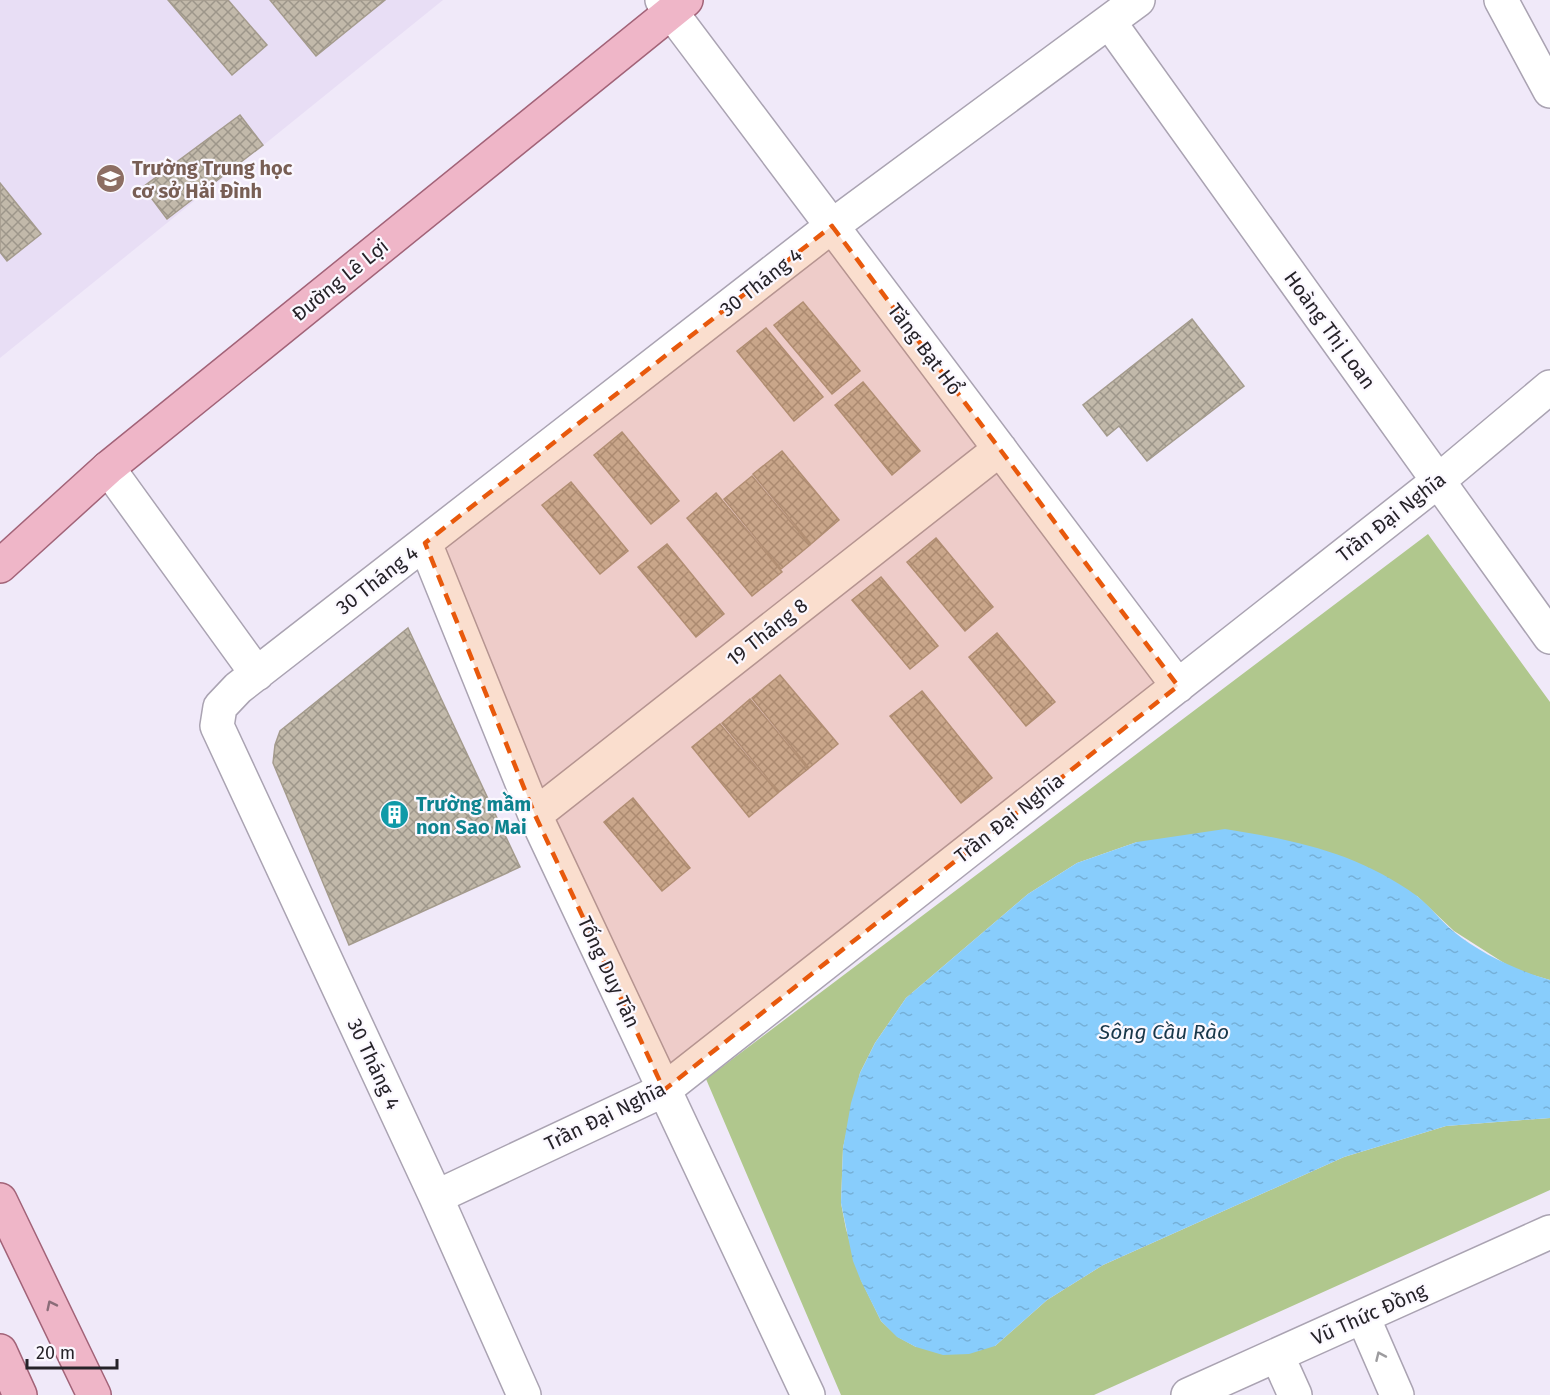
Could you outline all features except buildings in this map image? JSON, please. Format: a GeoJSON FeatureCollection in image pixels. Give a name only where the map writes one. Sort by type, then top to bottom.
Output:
{"type":"FeatureCollection","features":[{"type":"Feature","properties":{"kind":"main road","name":"Đường Lê Lợi"},"geometry":{"type":"LineString","coordinates":[[0,566],[108,468],[673,4]]}},
{"type":"Feature","properties":{"kind":"main road"},"geometry":{"type":"LineString","coordinates":[[0,1200],[94,1395]]}},
{"type":"Feature","properties":{"kind":"main road"},"geometry":{"type":"LineString","coordinates":[[0,1351],[20,1395]]}},
{"type":"Feature","properties":{"kind":"street","name":"30 Tháng 4"},"geometry":{"type":"LineString","coordinates":[[524,1395],[436,1197],[217,726],[220,707],[238,688],[832,226],[1110,23],[1138,0]]}},
{"type":"Feature","properties":{"kind":"street"},"geometry":{"type":"LineString","coordinates":[[1501,0],[1550,91]]}},
{"type":"Feature","properties":{"kind":"street","name":"Tăng Bạt Hổ"},"geometry":{"type":"LineString","coordinates":[[673,4],[832,226],[1178,686]]}},
{"type":"Feature","properties":{"kind":"street","name":"Hoàng Thị Loan"},"geometry":{"type":"LineString","coordinates":[[1110,23],[1550,637]]}},
{"type":"Feature","properties":{"kind":"street","name":"Trần Đại Nghĩa"},"geometry":{"type":"LineString","coordinates":[[436,1197],[664,1090],[1438,481],[1550,387]]}},
{"type":"Feature","properties":{"kind":"street","name":"19 Tháng 8"},"geometry":{"type":"LineString","coordinates":[[535,816],[1000,449]]}},
{"type":"Feature","properties":{"kind":"street"},"geometry":{"type":"LineString","coordinates":[[108,468],[258,674]]}},
{"type":"Feature","properties":{"kind":"street","name":"Tống Duy Tân"},"geometry":{"type":"LineString","coordinates":[[425,543],[535,816],[808,1395]]}},
{"type":"Feature","properties":{"kind":"street","name":"Vũ Thức Đồng"},"geometry":{"type":"LineString","coordinates":[[1188,1395],[1550,1232]]}},
{"type":"Feature","properties":{"kind":"street"},"geometry":{"type":"LineString","coordinates":[[1362,1317],[1397,1395]]}},
{"type":"Feature","properties":{"kind":"street"},"geometry":{"type":"LineString","coordinates":[[1277,1355],[1295,1395]]}},
{"type":"Feature","properties":{"kind":"highlighted area"},"geometry":{"type":"Polygon","coordinates":[[[832,226],[1178,686],[664,1090],[535,815],[425,543],[832,226]]]}},
{"type":"Feature","properties":{"kind":"shaded area","name":"Trường Trung học cơ sở Hải Đình"},"geometry":{"type":"Polygon","coordinates":[[[0,0],[443,0],[0,358],[0,0]]]}},
{"type":"Feature","properties":{"kind":"green space"},"geometry":{"type":"Polygon","coordinates":[[[1428,534],[1550,702],[1550,980],[1515,970],[1454,931],[1417,896],[1137,842],[1077,863],[1028,894],[906,998],[875,1043],[860,1073],[843,1148],[841,1203],[861,1280],[881,1321],[898,1337],[916,1347],[995,1346],[1047,1300],[1103,1265],[1344,1157],[1446,1126],[1550,1118],[1550,1190],[1094,1395],[841,1395],[706,1079],[1428,534]]]}},
{"type":"Feature","properties":{"kind":"water","name":"Sông Cầu Rào"},"geometry":{"type":"Polygon","coordinates":[[[1225,829],[1325,850],[1372,869],[1417,896],[1453,931],[1475,947],[1512,966],[1550,980],[1550,1118],[1446,1126],[1344,1157],[1103,1265],[1047,1300],[995,1346],[969,1354],[943,1355],[916,1347],[897,1337],[881,1321],[861,1281],[853,1261],[841,1203],[843,1148],[851,1103],[860,1073],[875,1043],[906,998],[1028,894],[1077,863],[1137,842],[1225,829]]]}},
{"type":"Feature","properties":{"kind":"place","name":"Trường Trung học cơ sở Hải Đình"},"geometry":{"type":"Point","coordinates":[111,179]}},
{"type":"Feature","properties":{"kind":"place","name":"Trường mầm non Sao Mai"},"geometry":{"type":"Point","coordinates":[395,815]}}]}
